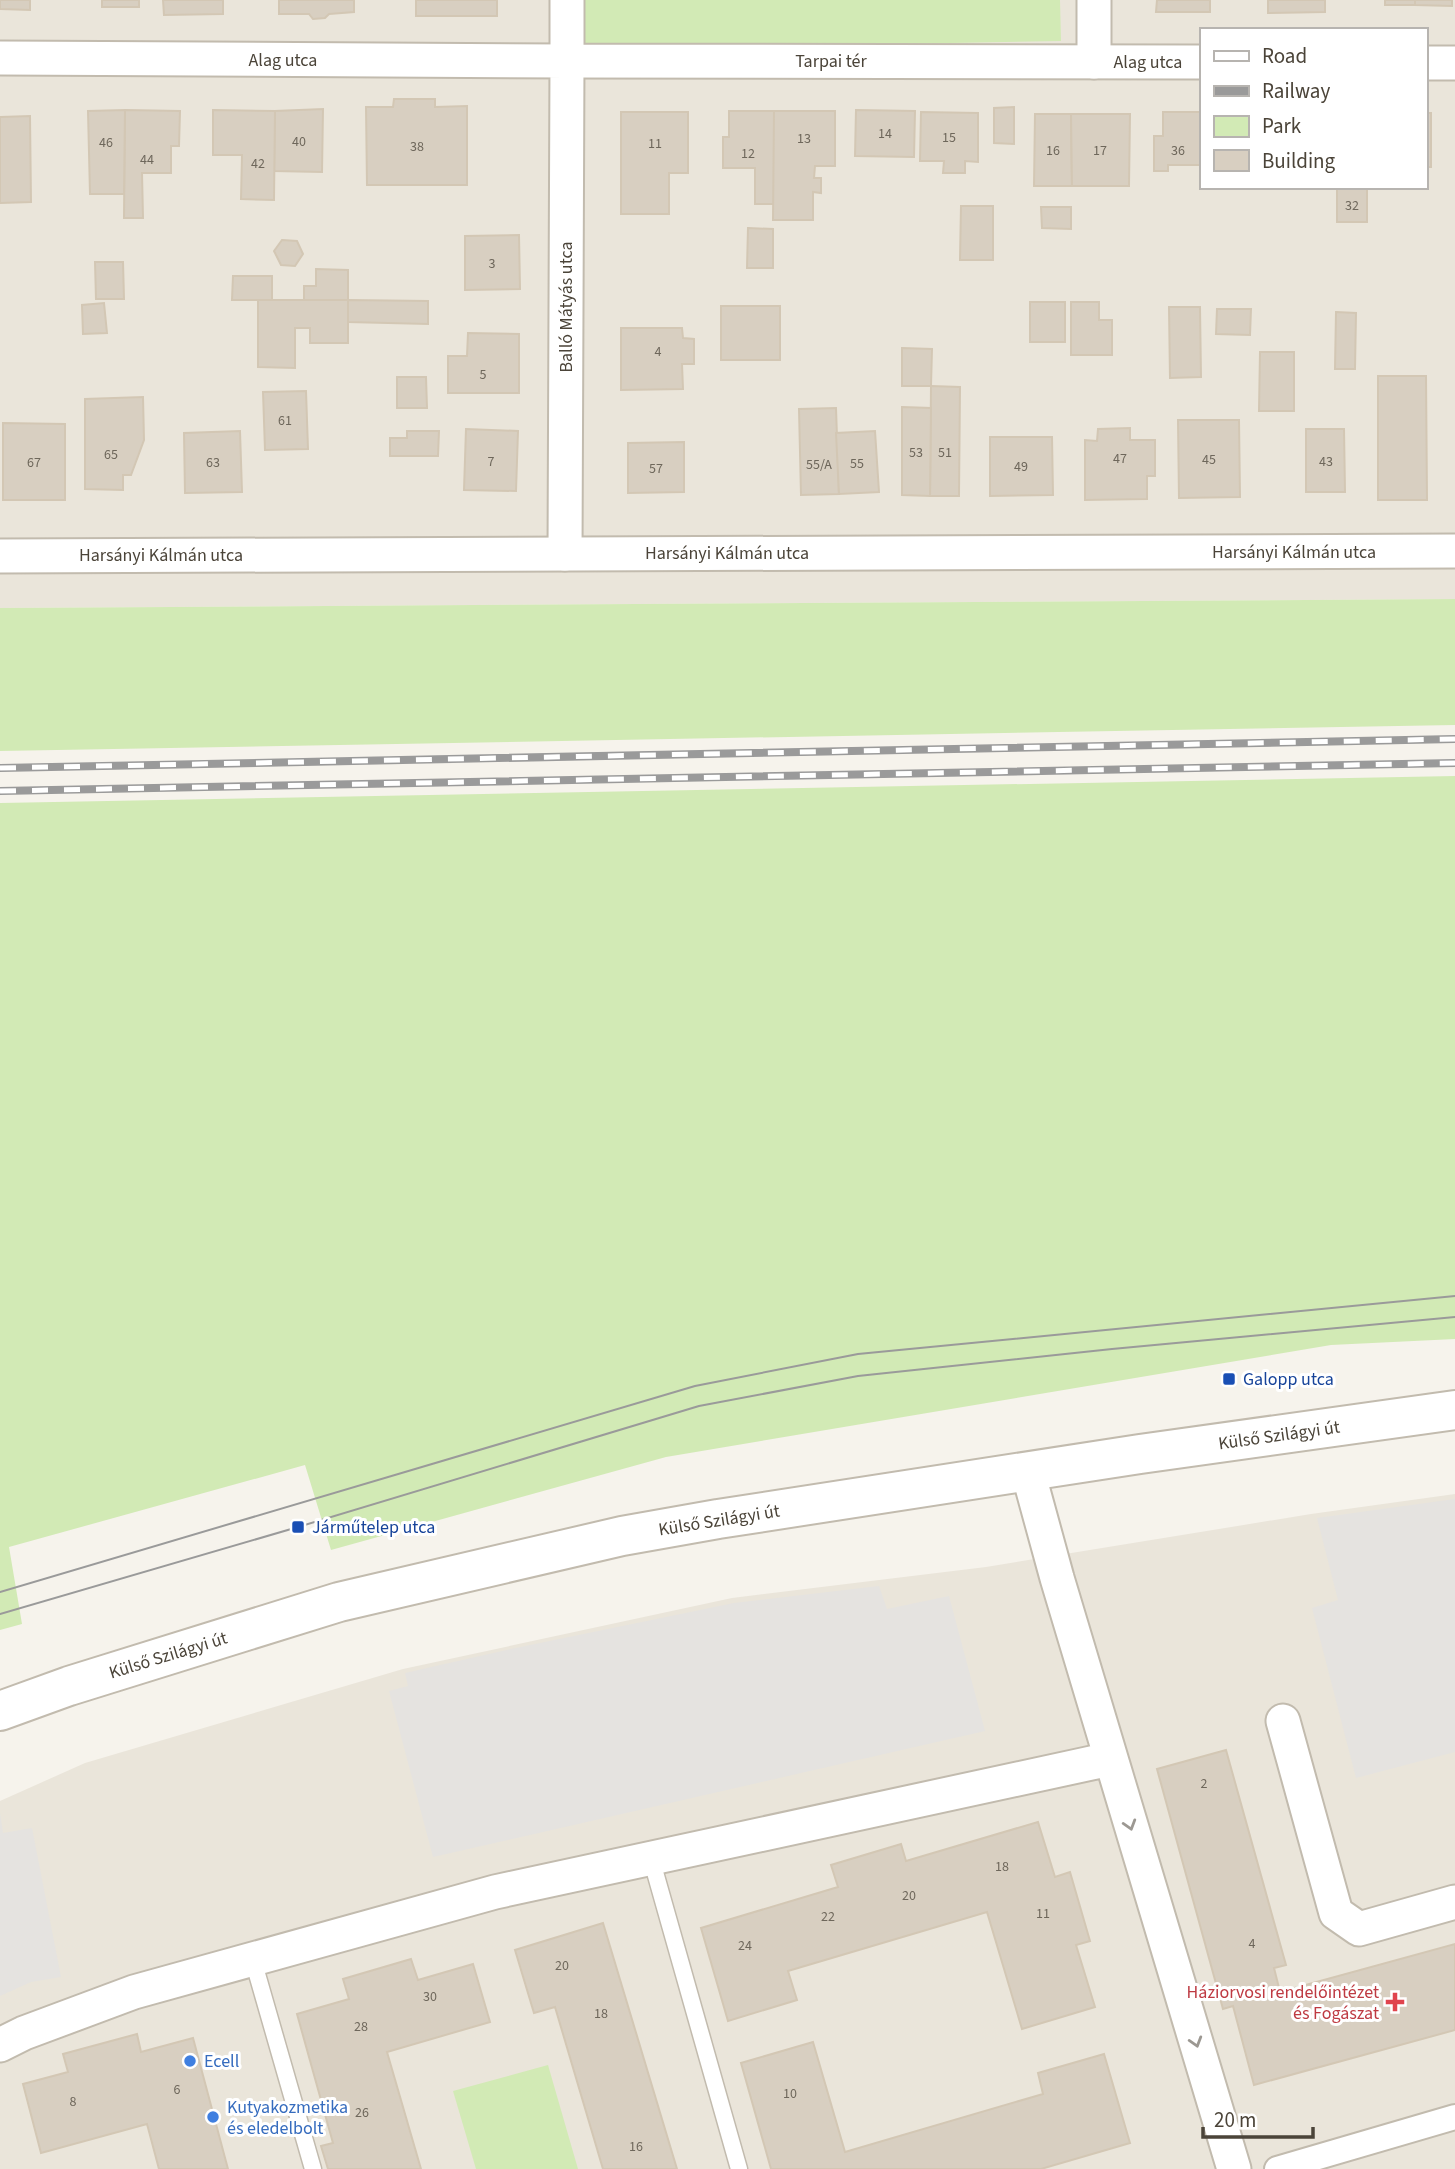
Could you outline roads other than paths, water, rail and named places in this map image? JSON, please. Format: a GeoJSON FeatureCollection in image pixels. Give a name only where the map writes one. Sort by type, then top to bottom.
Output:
{"type":"FeatureCollection","features":[{"type":"Feature","properties":{"kind":"street"},"geometry":{"type":"LineString","coordinates":[[567,0],[567,61]]}},
{"type":"Feature","properties":{"kind":"street"},"geometry":{"type":"LineString","coordinates":[[1094,0],[1094,62]]}},
{"type":"Feature","properties":{"kind":"street","name":"Alag utca"},"geometry":{"type":"LineString","coordinates":[[0,58],[567,61]]}},
{"type":"Feature","properties":{"kind":"street","name":"Tarpai tér"},"geometry":{"type":"LineString","coordinates":[[567,61],[1094,62]]}},
{"type":"Feature","properties":{"kind":"street","name":"Balló Mátyás utca"},"geometry":{"type":"LineString","coordinates":[[565,554],[567,61]]}},
{"type":"Feature","properties":{"kind":"street","name":"Alag utca"},"geometry":{"type":"LineString","coordinates":[[1094,62],[1200,62]]}},
{"type":"Feature","properties":{"kind":"street"},"geometry":{"type":"LineString","coordinates":[[1427,63],[1455,63]]}},
{"type":"Feature","properties":{"kind":"street","name":"Harsányi Kálmán utca"},"geometry":{"type":"LineString","coordinates":[[0,556],[1455,551]]}},
{"type":"Feature","properties":{"kind":"street","name":"Külső Szilágyi út"},"geometry":{"type":"LineString","coordinates":[[0,1711],[69,1686],[339,1602],[634,1534],[1140,1454],[1455,1410]]}},
{"type":"Feature","properties":{"kind":"street"},"geometry":{"type":"LineString","coordinates":[[1027,1472],[1234,2169]]}},
{"type":"Feature","properties":{"kind":"street"},"geometry":{"type":"LineString","coordinates":[[1283,1721],[1336,1913],[1359,1929],[1455,1902]]}},
{"type":"Feature","properties":{"kind":"street"},"geometry":{"type":"LineString","coordinates":[[0,2045],[24,2033],[134,1992],[495,1892],[1111,1759]]}},
{"type":"Feature","properties":{"kind":"street"},"geometry":{"type":"LineString","coordinates":[[1278,2169],[1455,2117]]}},
{"type":"Feature","properties":{"kind":"lane"},"geometry":{"type":"LineString","coordinates":[[651,1858],[739,2169]]}},
{"type":"Feature","properties":{"kind":"lane"},"geometry":{"type":"LineString","coordinates":[[253,1960],[313,2169]]}},
{"type":"Feature","properties":{"kind":"tram line"},"geometry":{"type":"LineString","coordinates":[[0,1592],[695,1386],[858,1354],[1455,1296]]}},
{"type":"Feature","properties":{"kind":"tram line"},"geometry":{"type":"LineString","coordinates":[[0,1614],[699,1406],[858,1376],[1455,1317]]}},
{"type":"Feature","properties":{"kind":"railway"},"geometry":{"type":"LineString","coordinates":[[0,768],[1455,739]]}},
{"type":"Feature","properties":{"kind":"railway"},"geometry":{"type":"LineString","coordinates":[[0,791],[1455,763]]}},
{"type":"Feature","properties":{"kind":"place","name":"Galopp utca"},"geometry":{"type":"Point","coordinates":[1229,1379]}},
{"type":"Feature","properties":{"kind":"place","name":"Járműtelep utca"},"geometry":{"type":"Point","coordinates":[298,1527]}},
{"type":"Feature","properties":{"kind":"place","name":"Háziorvosi rendelőintézet és Fogászat"},"geometry":{"type":"Point","coordinates":[1395,2002]}},
{"type":"Feature","properties":{"kind":"place","name":"Ecell"},"geometry":{"type":"Point","coordinates":[190,2061]}},
{"type":"Feature","properties":{"kind":"place","name":"Kutyakozmetika és eledelbolt"},"geometry":{"type":"Point","coordinates":[213,2117]}}]}
